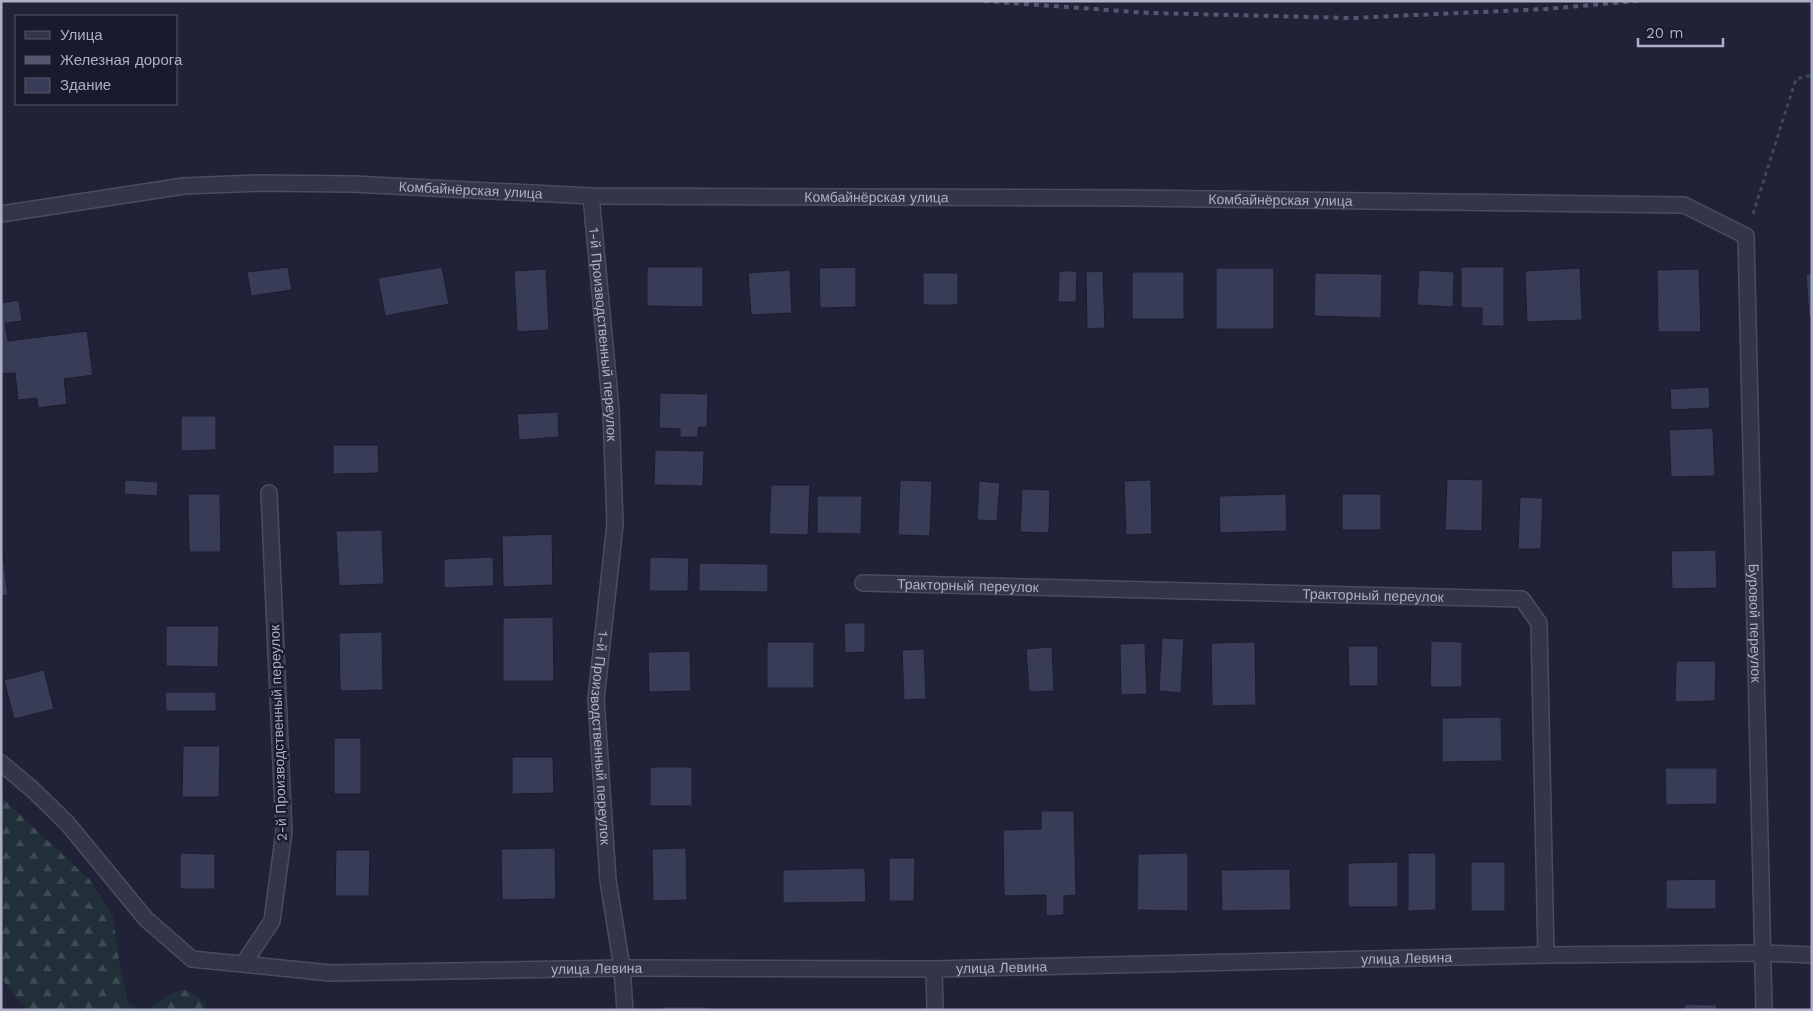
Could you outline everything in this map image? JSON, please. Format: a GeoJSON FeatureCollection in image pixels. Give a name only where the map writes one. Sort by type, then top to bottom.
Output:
{"type":"FeatureCollection","features":[{"type":"Feature","properties":{"kind":"street","name":"Комбайнёрская улица"},"geometry":{"type":"LineString","coordinates":[[1,214],[184,186],[259,183],[353,184],[591,196],[1131,198],[1684,205],[1746,236]]}},
{"type":"Feature","properties":{"kind":"street","name":"1-й Производственный переулок"},"geometry":{"type":"LineString","coordinates":[[591,196],[611,410],[615,524],[596,699],[608,880],[622,968],[625,1010]]}},
{"type":"Feature","properties":{"kind":"street","name":"Буровой переулок"},"geometry":{"type":"LineString","coordinates":[[1746,236],[1764,1010]]}},
{"type":"Feature","properties":{"kind":"street","name":"2-й Производственный переулок"},"geometry":{"type":"LineString","coordinates":[[244,964],[272,920],[284,832],[270,493]]}},
{"type":"Feature","properties":{"kind":"street","name":"Тракторный переулок"},"geometry":{"type":"LineString","coordinates":[[863,583],[1522,599],[1539,623],[1546,955]]}},
{"type":"Feature","properties":{"kind":"street","name":"улица Левина"},"geometry":{"type":"LineString","coordinates":[[1,763],[68,823],[146,919],[192,959],[331,972],[622,968],[934,968],[1546,955],[1764,953],[1812,955]]}},
{"type":"Feature","properties":{"kind":"street"},"geometry":{"type":"LineString","coordinates":[[934,968],[935,1010]]}},
{"type":"Feature","properties":{"kind":"path"},"geometry":{"type":"LineString","coordinates":[[1746,236],[1796,79],[1812,75]]}},
{"type":"Feature","properties":{"kind":"green space"},"geometry":{"type":"Polygon","coordinates":[[[1,797],[90,880],[113,916],[119,960],[128,1003],[140,1010],[26,1010],[1,978],[1,797]]]}},
{"type":"Feature","properties":{"kind":"green space"},"geometry":{"type":"Polygon","coordinates":[[[187,990],[205,1003],[206,1010],[148,1010],[166,997],[176,992],[187,990]]]}},
{"type":"Feature","properties":{"kind":"building"},"geometry":{"type":"Polygon","coordinates":[[[288,267],[292,290],[251,296],[247,272],[288,267]]]}},
{"type":"Feature","properties":{"kind":"building"},"geometry":{"type":"Polygon","coordinates":[[[442,267],[449,304],[385,316],[378,278],[442,267]]]}},
{"type":"Feature","properties":{"kind":"building"},"geometry":{"type":"Polygon","coordinates":[[[647,267],[703,267],[703,307],[647,306],[647,267]]]}},
{"type":"Feature","properties":{"kind":"building"},"geometry":{"type":"Polygon","coordinates":[[[856,267],[856,307],[820,308],[819,268],[856,267]]]}},
{"type":"Feature","properties":{"kind":"building"},"geometry":{"type":"Polygon","coordinates":[[[1461,267],[1504,267],[1504,326],[1482,326],[1482,308],[1461,308],[1461,267]]]}},
{"type":"Feature","properties":{"kind":"building"},"geometry":{"type":"Polygon","coordinates":[[[1216,268],[1274,268],[1274,329],[1216,329],[1216,268]]]}},
{"type":"Feature","properties":{"kind":"building"},"geometry":{"type":"Polygon","coordinates":[[[1580,268],[1582,320],[1527,322],[1525,271],[1580,268]]]}},
{"type":"Feature","properties":{"kind":"building"},"geometry":{"type":"Polygon","coordinates":[[[546,269],[549,330],[517,332],[514,271],[546,269]]]}},
{"type":"Feature","properties":{"kind":"building"},"geometry":{"type":"Polygon","coordinates":[[[1699,269],[1701,332],[1658,332],[1657,270],[1699,269]]]}},
{"type":"Feature","properties":{"kind":"building"},"geometry":{"type":"Polygon","coordinates":[[[790,270],[792,313],[751,315],[748,273],[790,270]]]}},
{"type":"Feature","properties":{"kind":"building"},"geometry":{"type":"Polygon","coordinates":[[[1419,270],[1454,272],[1453,307],[1417,305],[1419,270]]]}},
{"type":"Feature","properties":{"kind":"building"},"geometry":{"type":"Polygon","coordinates":[[[1059,271],[1077,271],[1076,302],[1058,302],[1059,271]]]}},
{"type":"Feature","properties":{"kind":"building"},"geometry":{"type":"Polygon","coordinates":[[[1103,271],[1105,328],[1087,329],[1086,272],[1103,271]]]}},
{"type":"Feature","properties":{"kind":"building"},"geometry":{"type":"Polygon","coordinates":[[[1132,272],[1184,272],[1184,319],[1132,319],[1132,272]]]}},
{"type":"Feature","properties":{"kind":"building"},"geometry":{"type":"Polygon","coordinates":[[[923,273],[958,273],[958,305],[923,305],[923,273]]]}},
{"type":"Feature","properties":{"kind":"building"},"geometry":{"type":"Polygon","coordinates":[[[1315,273],[1382,274],[1381,318],[1314,316],[1315,273]]]}},
{"type":"Feature","properties":{"kind":"building"},"geometry":{"type":"Polygon","coordinates":[[[1806,274],[1812,274],[1812,317],[1809,318],[1806,274]]]}},
{"type":"Feature","properties":{"kind":"building"},"geometry":{"type":"Polygon","coordinates":[[[19,300],[22,321],[5,323],[8,341],[87,331],[93,375],[64,379],[67,404],[38,408],[37,398],[18,400],[15,373],[1,374],[1,303],[19,300]]]}},
{"type":"Feature","properties":{"kind":"building"},"geometry":{"type":"Polygon","coordinates":[[[1709,387],[1710,408],[1671,410],[1670,389],[1709,387]]]}},
{"type":"Feature","properties":{"kind":"building"},"geometry":{"type":"Polygon","coordinates":[[[660,393],[708,394],[707,427],[698,427],[698,437],[680,437],[680,429],[659,428],[660,393]]]}},
{"type":"Feature","properties":{"kind":"building"},"geometry":{"type":"Polygon","coordinates":[[[558,412],[559,437],[519,440],[517,414],[558,412]]]}},
{"type":"Feature","properties":{"kind":"building"},"geometry":{"type":"Polygon","coordinates":[[[181,416],[216,416],[216,450],[181,451],[181,416]]]}},
{"type":"Feature","properties":{"kind":"building"},"geometry":{"type":"Polygon","coordinates":[[[1713,428],[1715,476],[1671,477],[1669,430],[1713,428]]]}},
{"type":"Feature","properties":{"kind":"building"},"geometry":{"type":"Polygon","coordinates":[[[333,445],[378,445],[379,473],[333,474],[333,445]]]}},
{"type":"Feature","properties":{"kind":"building"},"geometry":{"type":"Polygon","coordinates":[[[655,450],[704,451],[703,486],[654,485],[655,450]]]}},
{"type":"Feature","properties":{"kind":"building"},"geometry":{"type":"Polygon","coordinates":[[[1447,479],[1483,480],[1482,531],[1445,530],[1447,479]]]}},
{"type":"Feature","properties":{"kind":"building"},"geometry":{"type":"Polygon","coordinates":[[[125,480],[158,482],[157,496],[124,494],[125,480]]]}},
{"type":"Feature","properties":{"kind":"building"},"geometry":{"type":"Polygon","coordinates":[[[900,480],[932,481],[930,536],[898,535],[900,480]]]}},
{"type":"Feature","properties":{"kind":"building"},"geometry":{"type":"Polygon","coordinates":[[[1151,480],[1152,534],[1126,535],[1124,481],[1151,480]]]}},
{"type":"Feature","properties":{"kind":"building"},"geometry":{"type":"Polygon","coordinates":[[[979,481],[1000,483],[997,521],[977,520],[979,481]]]}},
{"type":"Feature","properties":{"kind":"building"},"geometry":{"type":"Polygon","coordinates":[[[771,485],[810,485],[808,535],[769,534],[771,485]]]}},
{"type":"Feature","properties":{"kind":"building"},"geometry":{"type":"Polygon","coordinates":[[[1022,489],[1050,490],[1049,533],[1020,532],[1022,489]]]}},
{"type":"Feature","properties":{"kind":"building"},"geometry":{"type":"Polygon","coordinates":[[[188,494],[220,494],[221,552],[189,552],[188,494]]]}},
{"type":"Feature","properties":{"kind":"building"},"geometry":{"type":"Polygon","coordinates":[[[1286,494],[1287,531],[1220,533],[1219,496],[1286,494]]]}},
{"type":"Feature","properties":{"kind":"building"},"geometry":{"type":"Polygon","coordinates":[[[1342,494],[1381,494],[1381,530],[1342,530],[1342,494]]]}},
{"type":"Feature","properties":{"kind":"building"},"geometry":{"type":"Polygon","coordinates":[[[817,496],[862,496],[861,534],[817,533],[817,496]]]}},
{"type":"Feature","properties":{"kind":"building"},"geometry":{"type":"Polygon","coordinates":[[[1520,497],[1543,498],[1541,549],[1518,549],[1520,497]]]}},
{"type":"Feature","properties":{"kind":"building"},"geometry":{"type":"Polygon","coordinates":[[[382,530],[384,584],[339,586],[336,531],[382,530]]]}},
{"type":"Feature","properties":{"kind":"building"},"geometry":{"type":"Polygon","coordinates":[[[552,534],[553,585],[503,587],[502,536],[552,534]]]}},
{"type":"Feature","properties":{"kind":"building"},"geometry":{"type":"Polygon","coordinates":[[[1716,550],[1717,588],[1672,589],[1671,551],[1716,550]]]}},
{"type":"Feature","properties":{"kind":"building"},"geometry":{"type":"Polygon","coordinates":[[[3,557],[8,595],[1,596],[1,558],[3,557]]]}},
{"type":"Feature","properties":{"kind":"building"},"geometry":{"type":"Polygon","coordinates":[[[493,557],[494,586],[444,588],[444,559],[493,557]]]}},
{"type":"Feature","properties":{"kind":"building"},"geometry":{"type":"Polygon","coordinates":[[[650,557],[689,558],[688,591],[649,591],[650,557]]]}},
{"type":"Feature","properties":{"kind":"building"},"geometry":{"type":"Polygon","coordinates":[[[699,563],[768,564],[768,592],[699,591],[699,563]]]}},
{"type":"Feature","properties":{"kind":"building"},"geometry":{"type":"Polygon","coordinates":[[[553,617],[554,681],[503,681],[503,618],[553,617]]]}},
{"type":"Feature","properties":{"kind":"building"},"geometry":{"type":"Polygon","coordinates":[[[844,623],[865,623],[865,652],[845,653],[844,623]]]}},
{"type":"Feature","properties":{"kind":"building"},"geometry":{"type":"Polygon","coordinates":[[[166,626],[219,626],[218,667],[166,666],[166,626]]]}},
{"type":"Feature","properties":{"kind":"building"},"geometry":{"type":"Polygon","coordinates":[[[382,632],[383,690],[340,691],[339,633],[382,632]]]}},
{"type":"Feature","properties":{"kind":"building"},"geometry":{"type":"Polygon","coordinates":[[[1162,638],[1184,639],[1181,693],[1159,691],[1162,638]]]}},
{"type":"Feature","properties":{"kind":"building"},"geometry":{"type":"Polygon","coordinates":[[[1431,641],[1462,642],[1462,687],[1430,687],[1431,641]]]}},
{"type":"Feature","properties":{"kind":"building"},"geometry":{"type":"Polygon","coordinates":[[[767,642],[814,642],[814,688],[767,688],[767,642]]]}},
{"type":"Feature","properties":{"kind":"building"},"geometry":{"type":"Polygon","coordinates":[[[1255,642],[1256,705],[1212,706],[1211,643],[1255,642]]]}},
{"type":"Feature","properties":{"kind":"building"},"geometry":{"type":"Polygon","coordinates":[[[1145,643],[1147,694],[1121,695],[1120,644],[1145,643]]]}},
{"type":"Feature","properties":{"kind":"building"},"geometry":{"type":"Polygon","coordinates":[[[1348,646],[1378,646],[1378,686],[1349,686],[1348,646]]]}},
{"type":"Feature","properties":{"kind":"building"},"geometry":{"type":"Polygon","coordinates":[[[1052,647],[1054,691],[1029,692],[1026,649],[1052,647]]]}},
{"type":"Feature","properties":{"kind":"building"},"geometry":{"type":"Polygon","coordinates":[[[924,649],[926,699],[904,700],[902,650],[924,649]]]}},
{"type":"Feature","properties":{"kind":"building"},"geometry":{"type":"Polygon","coordinates":[[[690,651],[691,691],[649,692],[648,652],[690,651]]]}},
{"type":"Feature","properties":{"kind":"building"},"geometry":{"type":"Polygon","coordinates":[[[1676,661],[1716,661],[1715,701],[1675,702],[1676,661]]]}},
{"type":"Feature","properties":{"kind":"building"},"geometry":{"type":"Polygon","coordinates":[[[44,670],[54,709],[14,719],[4,680],[44,670]]]}},
{"type":"Feature","properties":{"kind":"building"},"geometry":{"type":"Polygon","coordinates":[[[165,692],[216,692],[216,711],[166,711],[165,692]]]}},
{"type":"Feature","properties":{"kind":"building"},"geometry":{"type":"Polygon","coordinates":[[[1501,717],[1502,761],[1442,762],[1442,718],[1501,717]]]}},
{"type":"Feature","properties":{"kind":"building"},"geometry":{"type":"Polygon","coordinates":[[[334,738],[361,738],[361,794],[334,794],[334,738]]]}},
{"type":"Feature","properties":{"kind":"building"},"geometry":{"type":"Polygon","coordinates":[[[183,746],[220,746],[219,797],[182,797],[183,746]]]}},
{"type":"Feature","properties":{"kind":"building"},"geometry":{"type":"Polygon","coordinates":[[[512,757],[553,757],[554,793],[512,794],[512,757]]]}},
{"type":"Feature","properties":{"kind":"building"},"geometry":{"type":"Polygon","coordinates":[[[650,767],[692,767],[692,806],[650,806],[650,767]]]}},
{"type":"Feature","properties":{"kind":"building"},"geometry":{"type":"Polygon","coordinates":[[[1665,768],[1717,768],[1717,804],[1666,805],[1665,768]]]}},
{"type":"Feature","properties":{"kind":"building"},"geometry":{"type":"Polygon","coordinates":[[[1041,811],[1074,811],[1076,895],[1064,896],[1064,915],[1046,916],[1046,895],[1004,896],[1003,830],[1041,829],[1041,811]]]}},
{"type":"Feature","properties":{"kind":"building"},"geometry":{"type":"Polygon","coordinates":[[[555,848],[556,899],[502,900],[501,849],[555,848]]]}},
{"type":"Feature","properties":{"kind":"building"},"geometry":{"type":"Polygon","coordinates":[[[686,848],[687,900],[653,901],[652,849],[686,848]]]}},
{"type":"Feature","properties":{"kind":"building"},"geometry":{"type":"Polygon","coordinates":[[[336,850],[370,850],[369,896],[335,896],[336,850]]]}},
{"type":"Feature","properties":{"kind":"building"},"geometry":{"type":"Polygon","coordinates":[[[180,853],[215,854],[215,889],[180,889],[180,853]]]}},
{"type":"Feature","properties":{"kind":"building"},"geometry":{"type":"Polygon","coordinates":[[[1188,853],[1188,911],[1137,910],[1138,854],[1188,853]]]}},
{"type":"Feature","properties":{"kind":"building"},"geometry":{"type":"Polygon","coordinates":[[[1408,853],[1436,853],[1436,910],[1408,911],[1408,853]]]}},
{"type":"Feature","properties":{"kind":"building"},"geometry":{"type":"Polygon","coordinates":[[[889,858],[915,858],[914,901],[889,901],[889,858]]]}},
{"type":"Feature","properties":{"kind":"building"},"geometry":{"type":"Polygon","coordinates":[[[1398,862],[1398,907],[1348,907],[1348,863],[1398,862]]]}},
{"type":"Feature","properties":{"kind":"building"},"geometry":{"type":"Polygon","coordinates":[[[1471,862],[1505,862],[1505,911],[1471,911],[1471,862]]]}},
{"type":"Feature","properties":{"kind":"building"},"geometry":{"type":"Polygon","coordinates":[[[865,868],[866,902],[783,903],[783,870],[865,868]]]}},
{"type":"Feature","properties":{"kind":"building"},"geometry":{"type":"Polygon","coordinates":[[[1290,869],[1291,910],[1222,911],[1221,870],[1290,869]]]}},
{"type":"Feature","properties":{"kind":"building"},"geometry":{"type":"Polygon","coordinates":[[[1716,879],[1716,909],[1666,909],[1666,880],[1716,879]]]}},
{"type":"Feature","properties":{"kind":"building"},"geometry":{"type":"Polygon","coordinates":[[[1685,1004],[1717,1005],[1716,1010],[1684,1010],[1685,1004]]]}},
{"type":"Feature","properties":{"kind":"building"},"geometry":{"type":"Polygon","coordinates":[[[663,1007],[708,1007],[708,1010],[663,1010],[663,1007]]]}},
{"type":"Feature","properties":{"kind":"railway"},"geometry":{"type":"LineString","coordinates":[[984,1],[1149,13],[1351,18],[1546,9],[1637,1]]}}]}
